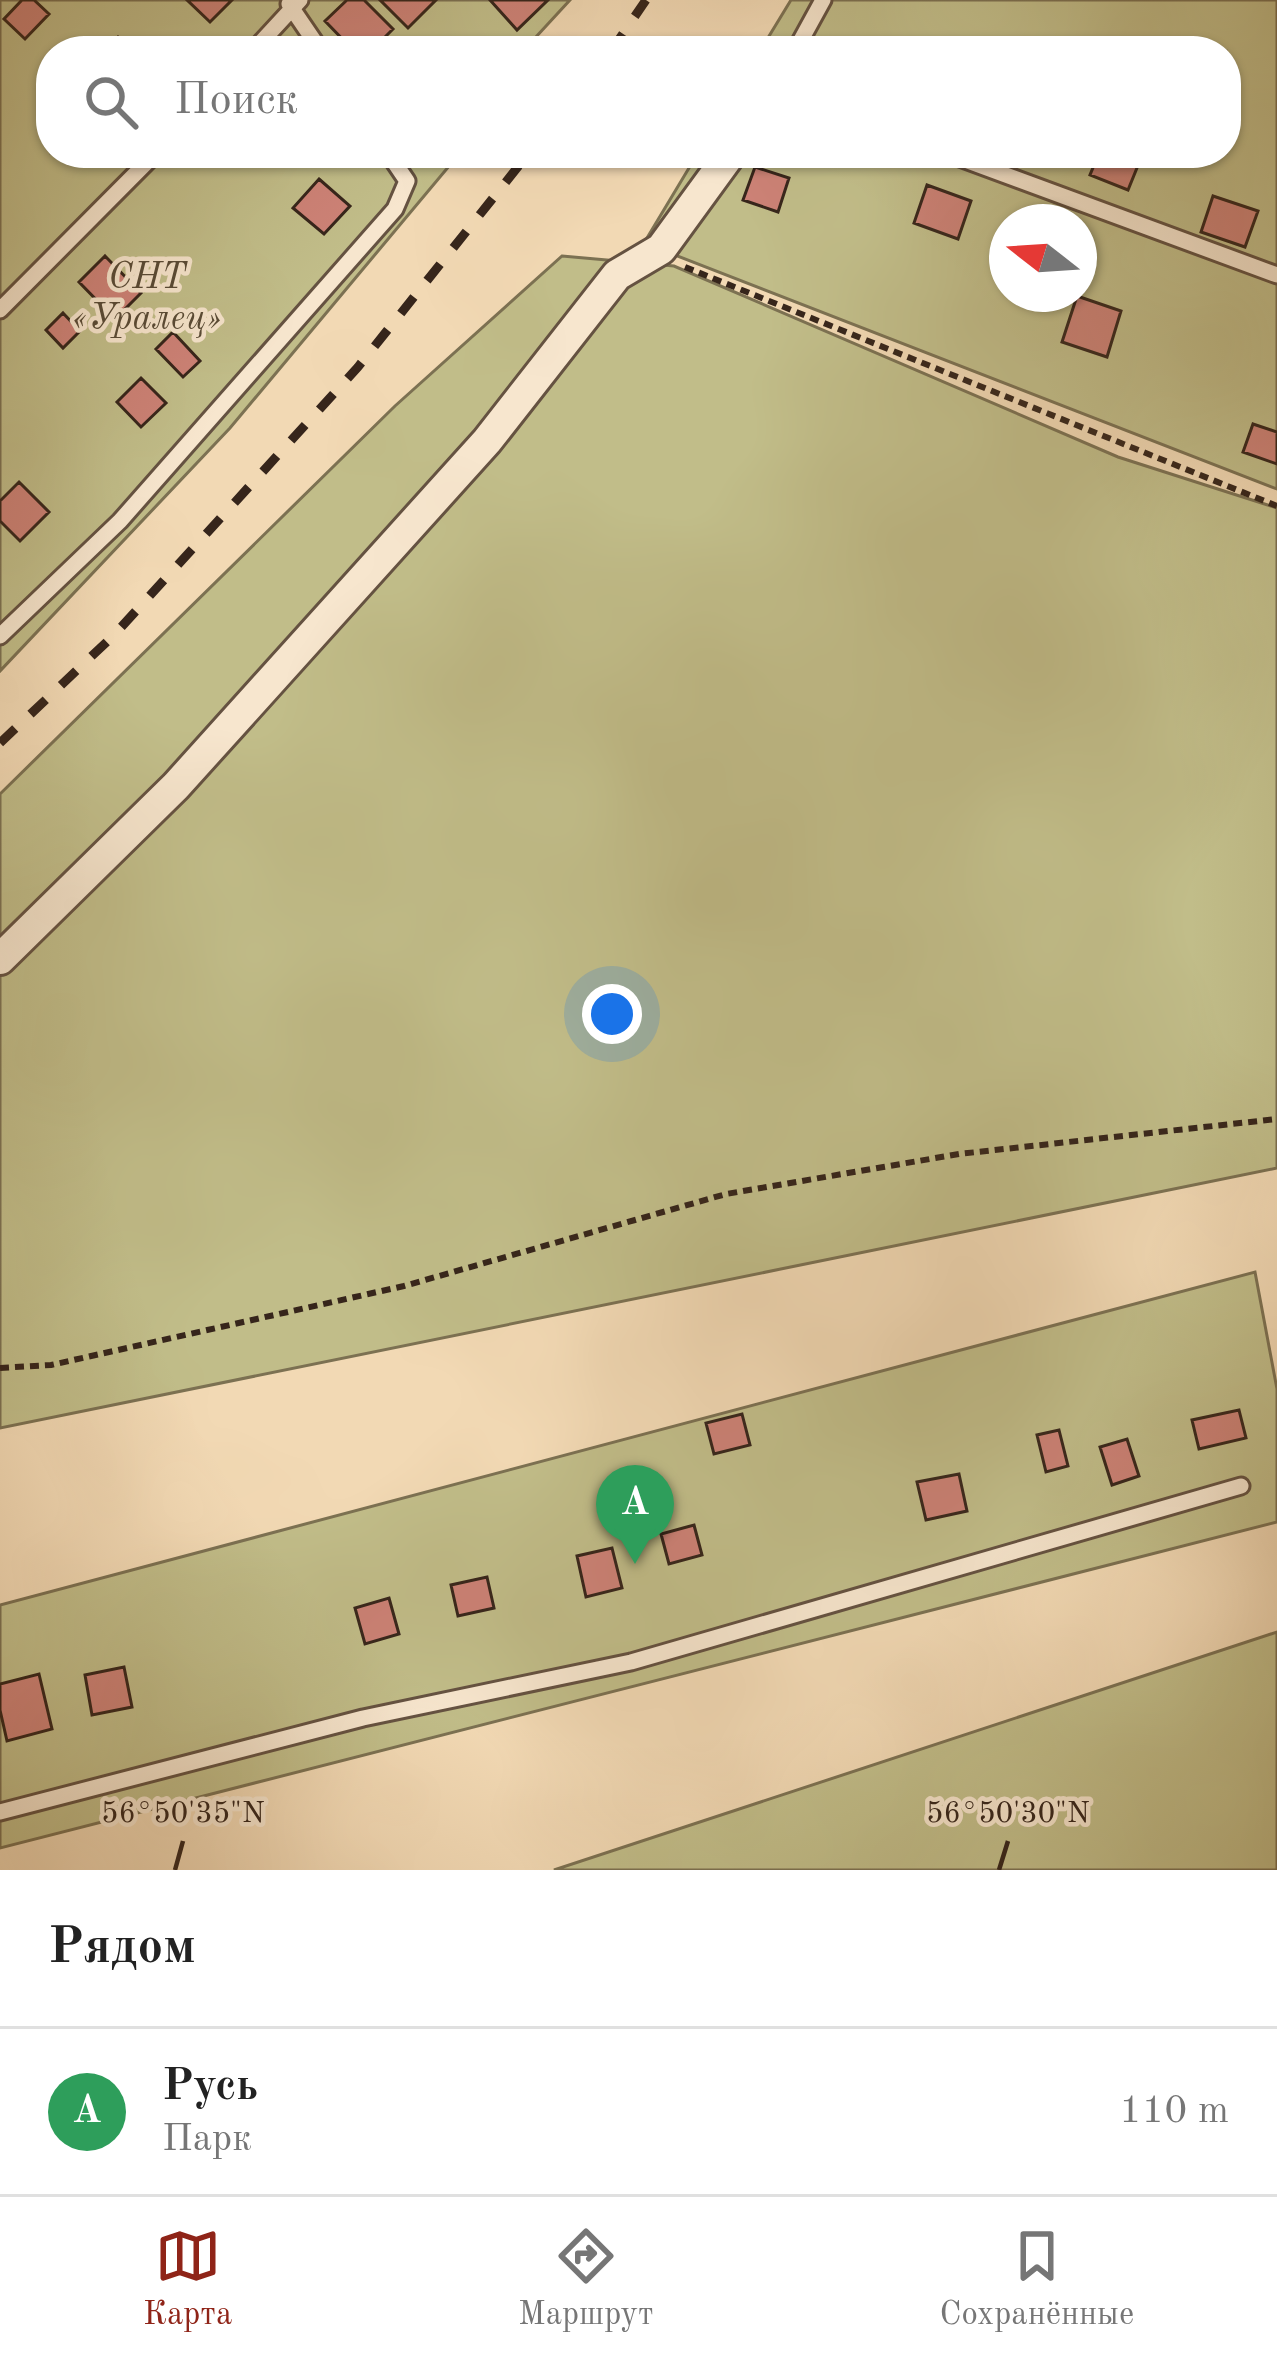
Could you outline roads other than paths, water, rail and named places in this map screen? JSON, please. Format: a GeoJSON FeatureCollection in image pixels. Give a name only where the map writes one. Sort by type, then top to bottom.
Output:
{"type":"FeatureCollection","features":[{"type":"Feature","properties":{"kind":"street"},"geometry":{"type":"LineString","coordinates":[[0,958],[176,786],[487,441],[617,275],[661,249],[720,168]]}},
{"type":"Feature","properties":{"kind":"lane"},"geometry":{"type":"LineString","coordinates":[[803,36],[823,0]]}},
{"type":"Feature","properties":{"kind":"lane"},"geometry":{"type":"LineString","coordinates":[[265,36],[292,2],[312,36]]}},
{"type":"Feature","properties":{"kind":"lane"},"geometry":{"type":"LineString","coordinates":[[0,310],[141,168]]}},
{"type":"Feature","properties":{"kind":"lane"},"geometry":{"type":"LineString","coordinates":[[0,636],[120,520],[395,209],[406,181],[398,168]]}},
{"type":"Feature","properties":{"kind":"lane"},"geometry":{"type":"LineString","coordinates":[[987,168],[1277,275]]}},
{"type":"Feature","properties":{"kind":"lane"},"geometry":{"type":"LineString","coordinates":[[0,1812],[363,1718],[632,1662],[1241,1486]]}},
{"type":"Feature","properties":{"kind":"railway"},"geometry":{"type":"LineString","coordinates":[[621,36],[646,0]]}},
{"type":"Feature","properties":{"kind":"railway"},"geometry":{"type":"LineString","coordinates":[[0,743],[114,635],[358,367],[517,168]]}},
{"type":"Feature","properties":{"kind":"place","name":"Русь"},"geometry":{"type":"Point","coordinates":[635,1564]}},
{"type":"Feature","properties":{"kind":"park label","name":"СНТ «Уралец»"},"geometry":{"type":"Point","coordinates":[147,300]}}]}
